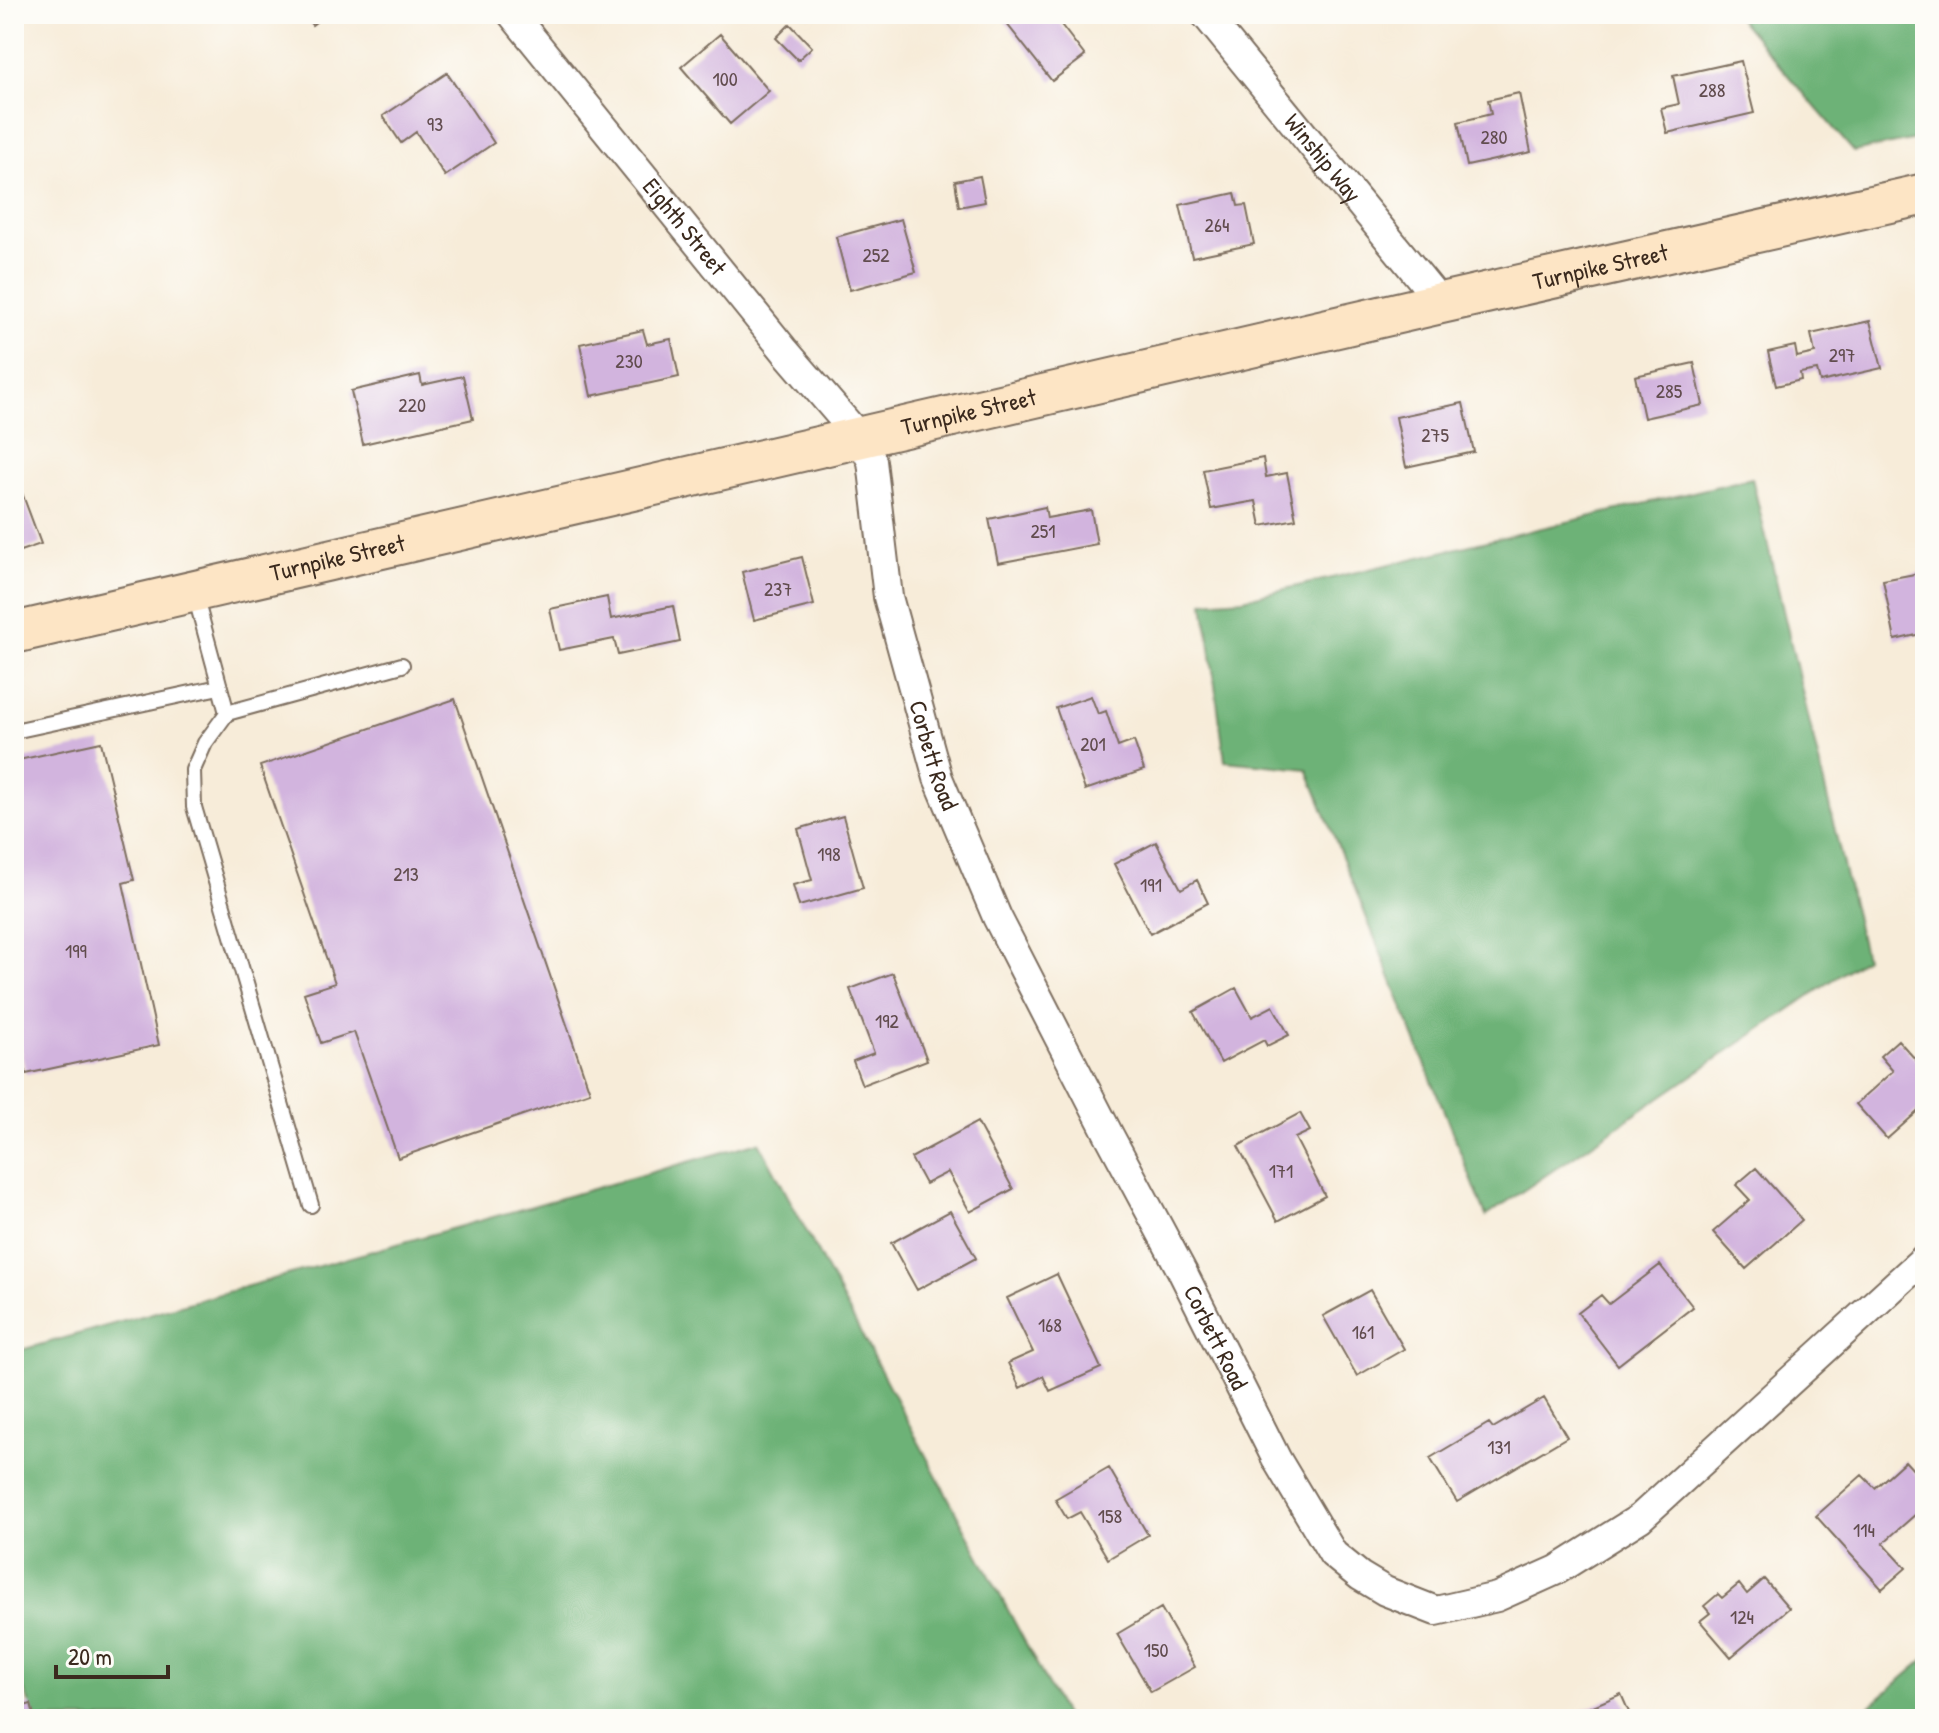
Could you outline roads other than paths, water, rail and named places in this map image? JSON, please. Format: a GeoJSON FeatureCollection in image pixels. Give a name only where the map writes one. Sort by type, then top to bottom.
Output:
{"type":"FeatureCollection","features":[{"type":"Feature","properties":{"kind":"street","name":"Eighth Street"},"geometry":{"type":"LineString","coordinates":[[512,14],[785,351],[859,437]]}},
{"type":"Feature","properties":{"kind":"street","name":"Winship Way"},"geometry":{"type":"LineString","coordinates":[[1205,14],[1441,303]]}},
{"type":"Feature","properties":{"kind":"street","name":"Turnpike Street"},"geometry":{"type":"LineString","coordinates":[[14,633],[1925,194]]}},
{"type":"Feature","properties":{"kind":"street","name":"Corbett Road"},"geometry":{"type":"LineString","coordinates":[[859,437],[872,461],[888,597],[938,778],[997,917],[1277,1460],[1333,1554],[1360,1576],[1385,1591],[1436,1611],[1497,1597],[1557,1570],[1640,1518],[1925,1258]]}},
{"type":"Feature","properties":{"kind":"lane"},"geometry":{"type":"LineString","coordinates":[[194,591],[227,713]]}},
{"type":"Feature","properties":{"kind":"lane"},"geometry":{"type":"LineString","coordinates":[[311,1205],[194,807],[193,770],[205,743],[227,713],[402,665]]}},
{"type":"Feature","properties":{"kind":"lane"},"geometry":{"type":"LineString","coordinates":[[14,731],[219,687]]}}]}
